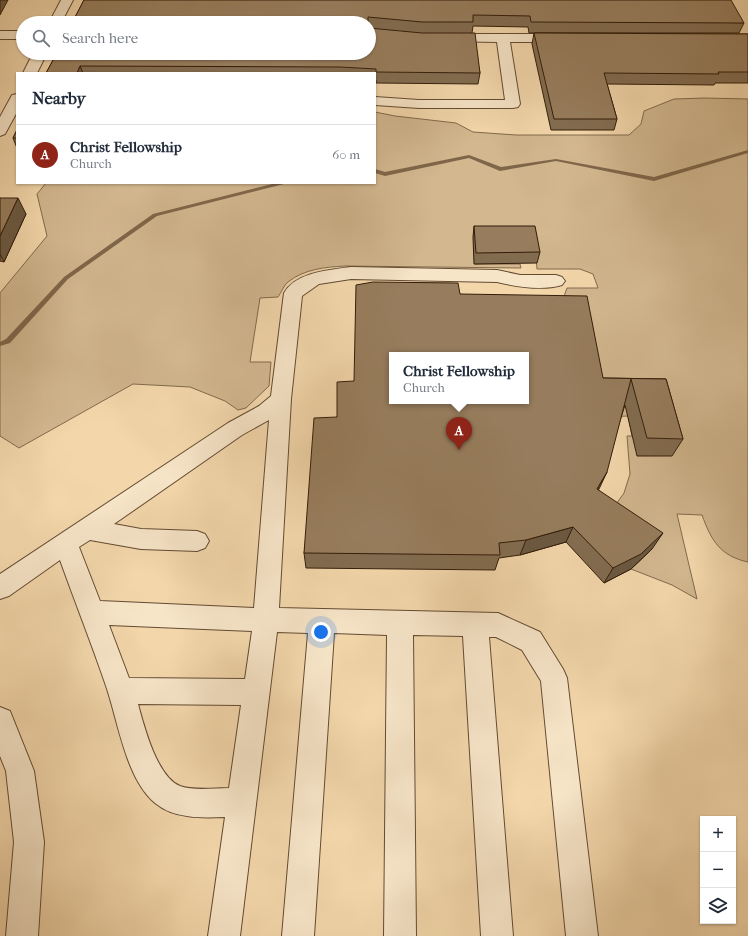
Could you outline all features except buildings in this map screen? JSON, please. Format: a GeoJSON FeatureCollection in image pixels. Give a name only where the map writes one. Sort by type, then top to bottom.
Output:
{"type":"FeatureCollection","features":[{"type":"Feature","properties":{"kind":"street"},"geometry":{"type":"LineString","coordinates":[[59,16],[67,0]]}},
{"type":"Feature","properties":{"kind":"street"},"geometry":{"type":"LineString","coordinates":[[429,38],[573,38]]}},
{"type":"Feature","properties":{"kind":"street"},"geometry":{"type":"LineString","coordinates":[[376,101],[419,104],[513,104],[503,38]]}},
{"type":"Feature","properties":{"kind":"street"},"geometry":{"type":"LineString","coordinates":[[30,72],[36,60]]}},
{"type":"Feature","properties":{"kind":"street"},"geometry":{"type":"LineString","coordinates":[[0,131],[16,100]]}},
{"type":"Feature","properties":{"kind":"street"},"geometry":{"type":"LineString","coordinates":[[224,936],[266,620],[281,399],[293,293],[314,279],[351,273],[497,276],[520,281],[556,281]]}},
{"type":"Feature","properties":{"kind":"street"},"geometry":{"type":"LineString","coordinates":[[0,588],[235,429],[266,412],[281,399]]}},
{"type":"Feature","properties":{"kind":"street"},"geometry":{"type":"LineString","coordinates":[[76,536],[197,541]]}},
{"type":"Feature","properties":{"kind":"street"},"geometry":{"type":"LineString","coordinates":[[76,536],[91,612],[141,754],[151,778],[165,794],[181,802],[241,802]]}},
{"type":"Feature","properties":{"kind":"street"},"geometry":{"type":"LineString","coordinates":[[91,612],[266,620],[498,625],[530,641],[554,678],[582,936]]}},
{"type":"Feature","properties":{"kind":"street"},"geometry":{"type":"LineString","coordinates":[[298,936],[322,621]]}},
{"type":"Feature","properties":{"kind":"street"},"geometry":{"type":"LineString","coordinates":[[400,623],[400,936]]}},
{"type":"Feature","properties":{"kind":"street"},"geometry":{"type":"LineString","coordinates":[[475,625],[497,936]]}},
{"type":"Feature","properties":{"kind":"street"},"geometry":{"type":"LineString","coordinates":[[120,691],[256,692]]}},
{"type":"Feature","properties":{"kind":"street"},"geometry":{"type":"LineString","coordinates":[[0,721],[20,771],[29,842],[22,936]]}},
{"type":"Feature","properties":{"kind":"shaded area"},"geometry":{"type":"Polygon","coordinates":[[[674,99],[748,99],[748,562],[730,556],[718,546],[709,532],[702,515],[677,514],[697,599],[672,585],[631,569],[647,553],[649,547],[612,510],[624,493],[630,474],[627,436],[632,436],[628,416],[605,417],[563,299],[567,288],[598,288],[593,274],[580,269],[537,269],[536,258],[475,264],[520,264],[521,268],[345,266],[308,271],[288,282],[278,297],[260,298],[250,362],[271,362],[269,386],[246,408],[238,410],[225,401],[190,387],[133,384],[19,448],[0,436],[0,293],[47,236],[37,194],[45,184],[376,184],[376,112],[395,116],[456,123],[473,132],[516,135],[629,135],[641,124],[644,111],[674,99]]]}},
{"type":"Feature","properties":{"kind":"waterway"},"geometry":{"type":"LineString","coordinates":[[376,171],[385,174],[469,156],[500,169],[556,160],[654,179],[748,151]]}},
{"type":"Feature","properties":{"kind":"waterway"},"geometry":{"type":"LineString","coordinates":[[0,344],[8,341],[66,278],[155,215],[278,184]]}},
{"type":"Feature","properties":{"kind":"place","name":"Christ Fellowship"},"geometry":{"type":"Point","coordinates":[459,450]}}]}
